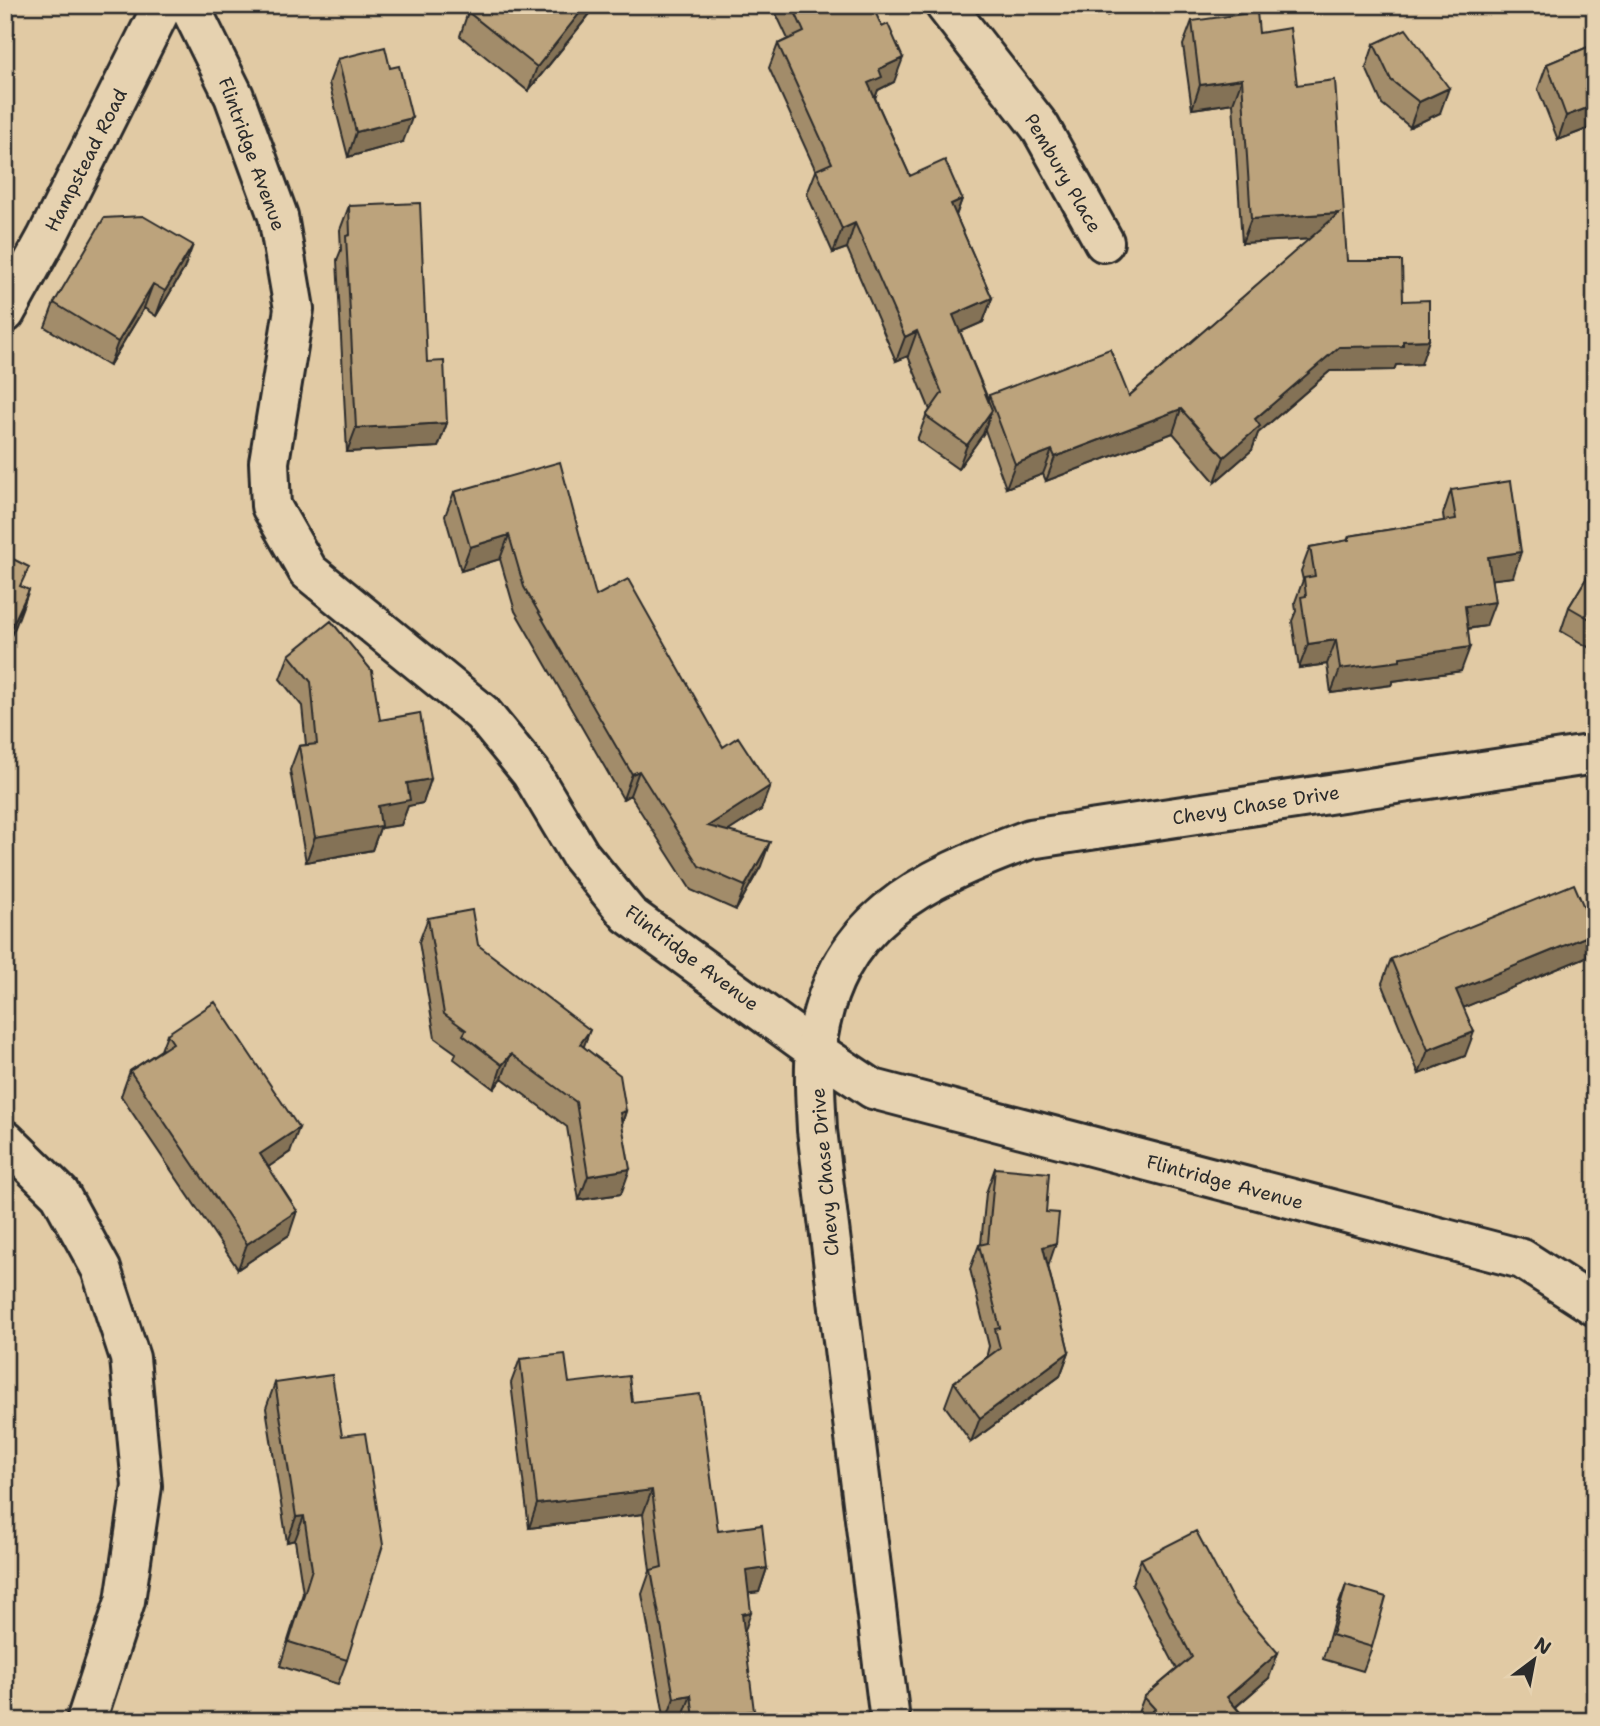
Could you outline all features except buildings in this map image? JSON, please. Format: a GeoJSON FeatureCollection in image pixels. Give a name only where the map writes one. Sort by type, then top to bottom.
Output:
{"type":"FeatureCollection","features":[{"type":"Feature","properties":{"kind":"street","name":"Hampstead Road"},"geometry":{"type":"LineString","coordinates":[[5,313],[52,227],[163,5]]}},
{"type":"Feature","properties":{"kind":"street","name":"Flintridge Avenue"},"geometry":{"type":"LineString","coordinates":[[189,5],[234,96],[278,216],[294,309],[269,462],[271,506],[308,571],[482,713],[531,773],[580,855],[629,915],[816,1051],[873,1089],[1522,1259],[1595,1306]]}},
{"type":"Feature","properties":{"kind":"street","name":"Pembury Place"},"geometry":{"type":"LineString","coordinates":[[945,5],[1040,127],[1104,242]]}},
{"type":"Feature","properties":{"kind":"street","name":"Chevy Chase Drive"},"geometry":{"type":"LineString","coordinates":[[890,1721],[817,1130],[816,1051],[828,990],[865,931],[910,892],[971,862],[1030,839],[1595,754]]}},
{"type":"Feature","properties":{"kind":"street"},"geometry":{"type":"LineString","coordinates":[[5,1140],[60,1194],[101,1269],[130,1358],[142,1486],[125,1601],[86,1721]]}}]}
